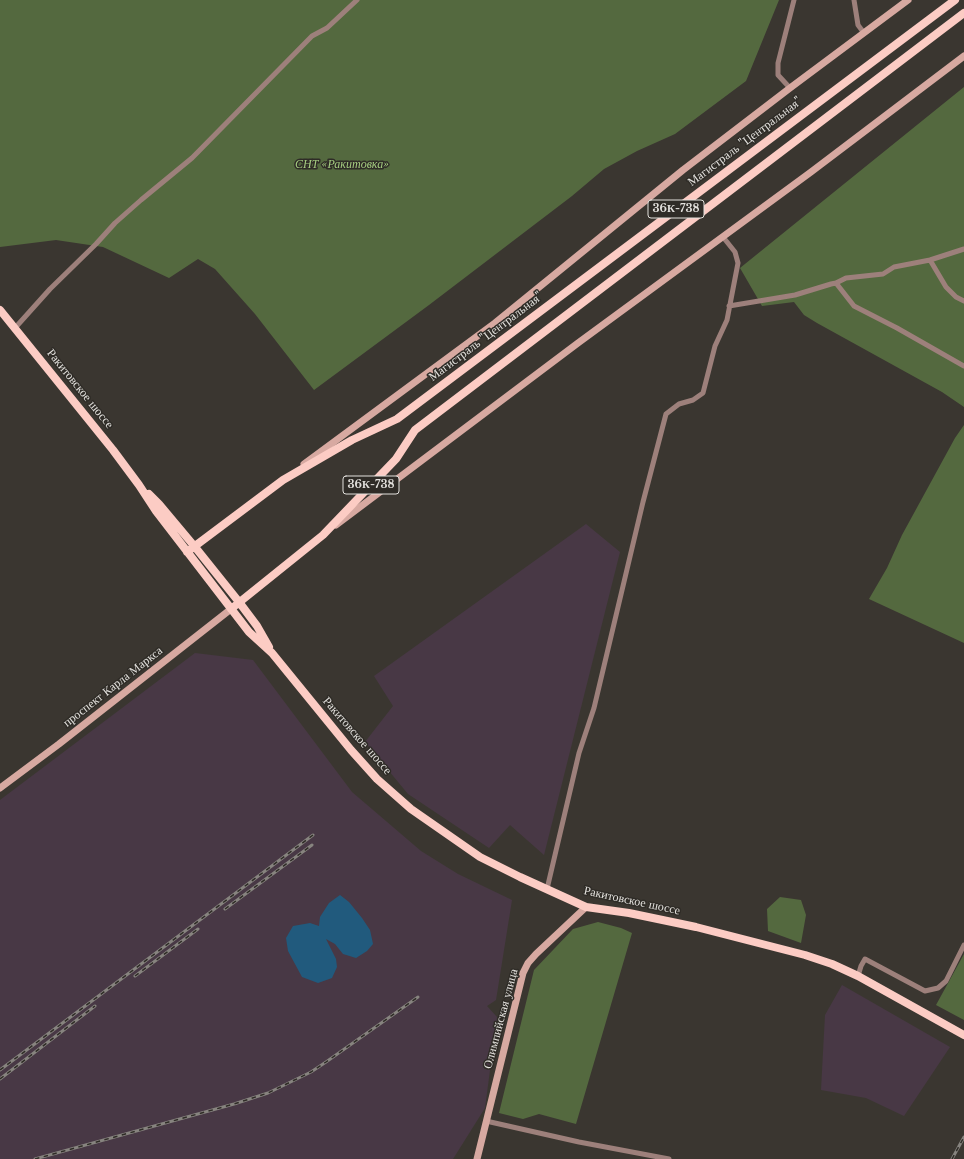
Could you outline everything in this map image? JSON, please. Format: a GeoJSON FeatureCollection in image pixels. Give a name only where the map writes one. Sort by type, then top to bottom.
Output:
{"type":"FeatureCollection","features":[{"type":"Feature","properties":{"kind":"main road"},"geometry":{"type":"LineString","coordinates":[[282,480],[495,323],[683,170],[908,0]]}},
{"type":"Feature","properties":{"kind":"main road","name":"Магистраль \"Центральная\""},"geometry":{"type":"LineString","coordinates":[[282,480],[352,440],[397,419],[955,0]]}},
{"type":"Feature","properties":{"kind":"main road","name":"36К-738"},"geometry":{"type":"LineString","coordinates":[[239,602],[323,535],[396,459],[415,430],[964,13]]}},
{"type":"Feature","properties":{"kind":"main road"},"geometry":{"type":"LineString","coordinates":[[323,535],[578,343],[811,172],[964,56]]}},
{"type":"Feature","properties":{"kind":"main road","name":"Ракитовское шоссе"},"geometry":{"type":"LineString","coordinates":[[0,310],[108,444],[139,485],[156,511],[249,632],[272,653],[350,750],[377,779],[411,809],[480,857],[586,907],[629,913],[755,941],[832,964],[858,976],[964,1035]]}},
{"type":"Feature","properties":{"kind":"main road","name":"36К-738"},"geometry":{"type":"LineString","coordinates":[[187,552],[282,480]]}},
{"type":"Feature","properties":{"kind":"main road","name":"Ракитовское шоссе"},"geometry":{"type":"LineString","coordinates":[[139,485],[159,504],[239,602],[257,626],[272,653]]}},
{"type":"Feature","properties":{"kind":"main road","name":"проспект Карла Маркса"},"geometry":{"type":"LineString","coordinates":[[0,788],[72,734],[239,602]]}},
{"type":"Feature","properties":{"kind":"main road","name":"Олимпийская улица"},"geometry":{"type":"LineString","coordinates":[[477,1159],[523,973],[528,963],[536,954],[586,907]]}},
{"type":"Feature","properties":{"kind":"street"},"geometry":{"type":"LineString","coordinates":[[15,328],[50,288],[116,223],[141,200],[192,158],[312,36],[327,28],[357,0]]}},
{"type":"Feature","properties":{"kind":"street"},"geometry":{"type":"LineString","coordinates":[[790,88],[778,75],[778,63],[794,0]]}},
{"type":"Feature","properties":{"kind":"street"},"geometry":{"type":"LineString","coordinates":[[854,0],[858,25],[864,33]]}},
{"type":"Feature","properties":{"kind":"street"},"geometry":{"type":"LineString","coordinates":[[547,888],[579,752],[594,708],[643,502],[666,414],[679,404],[693,400],[703,393],[715,346],[727,320],[738,263],[735,252],[723,237]]}},
{"type":"Feature","properties":{"kind":"street"},"geometry":{"type":"LineString","coordinates":[[729,306],[795,295],[836,283],[846,278],[884,274],[894,267],[930,260],[964,249]]}},
{"type":"Feature","properties":{"kind":"street"},"geometry":{"type":"LineString","coordinates":[[930,260],[946,287],[956,297],[964,301]]}},
{"type":"Feature","properties":{"kind":"street"},"geometry":{"type":"LineString","coordinates":[[836,283],[854,306],[897,328],[964,366]]}},
{"type":"Feature","properties":{"kind":"street"},"geometry":{"type":"LineString","coordinates":[[858,976],[865,959],[925,991],[938,988],[946,981],[964,944]]}},
{"type":"Feature","properties":{"kind":"street"},"geometry":{"type":"LineString","coordinates":[[486,1121],[578,1142],[669,1159]]}},
{"type":"Feature","properties":{"kind":"shaded area"},"geometry":{"type":"Polygon","coordinates":[[[586,524],[620,552],[544,855],[510,825],[489,848],[408,794],[365,742],[393,706],[374,676],[586,524]]]}},
{"type":"Feature","properties":{"kind":"shaded area"},"geometry":{"type":"Polygon","coordinates":[[[195,653],[253,660],[352,792],[421,851],[458,874],[512,900],[496,1000],[487,1006],[497,1017],[485,1108],[453,1159],[0,1159],[0,800],[195,653]]]}},
{"type":"Feature","properties":{"kind":"shaded area"},"geometry":{"type":"Polygon","coordinates":[[[842,985],[950,1047],[904,1116],[866,1098],[821,1090],[825,1015],[842,985]]]}},
{"type":"Feature","properties":{"kind":"green space","name":"СНТ «Ракитовка»"},"geometry":{"type":"Polygon","coordinates":[[[0,0],[779,0],[746,81],[675,134],[637,151],[604,169],[572,196],[429,305],[314,390],[255,314],[215,269],[198,259],[169,278],[103,247],[56,240],[0,247],[0,0]]]}},
{"type":"Feature","properties":{"kind":"green space"},"geometry":{"type":"Polygon","coordinates":[[[964,87],[964,407],[942,392],[804,315],[794,302],[762,306],[740,268],[964,87]]]}},
{"type":"Feature","properties":{"kind":"green space"},"geometry":{"type":"Polygon","coordinates":[[[964,425],[964,643],[869,599],[887,568],[902,535],[955,438],[964,425]]]}},
{"type":"Feature","properties":{"kind":"green space"},"geometry":{"type":"Polygon","coordinates":[[[780,897],[801,900],[806,915],[801,943],[768,931],[767,909],[780,897]]]}},
{"type":"Feature","properties":{"kind":"green space"},"geometry":{"type":"Polygon","coordinates":[[[598,922],[621,928],[632,933],[576,1124],[539,1114],[523,1119],[499,1113],[534,970],[573,929],[598,922]]]}},
{"type":"Feature","properties":{"kind":"green space"},"geometry":{"type":"Polygon","coordinates":[[[964,954],[964,1020],[936,1005],[964,954]]]}},
{"type":"Feature","properties":{"kind":"water"},"geometry":{"type":"Polygon","coordinates":[[[340,895],[349,902],[362,918],[370,930],[373,944],[367,951],[356,958],[343,954],[335,944],[326,939],[336,959],[337,967],[332,978],[318,983],[302,977],[288,951],[286,938],[293,926],[310,923],[319,926],[320,917],[329,903],[340,895]]]}},
{"type":"Feature","properties":{"kind":"railway"},"geometry":{"type":"LineString","coordinates":[[0,1070],[313,835]]}},
{"type":"Feature","properties":{"kind":"railway"},"geometry":{"type":"LineString","coordinates":[[225,909],[312,845]]}},
{"type":"Feature","properties":{"kind":"railway"},"geometry":{"type":"LineString","coordinates":[[135,976],[198,929]]}},
{"type":"Feature","properties":{"kind":"railway"},"geometry":{"type":"LineString","coordinates":[[35,1159],[234,1104],[268,1093],[311,1072],[418,997]]}},
{"type":"Feature","properties":{"kind":"railway"},"geometry":{"type":"LineString","coordinates":[[0,1079],[95,1006]]}},
{"type":"Feature","properties":{"kind":"railway"},"geometry":{"type":"LineString","coordinates":[[952,1159],[964,1137]]}}]}
